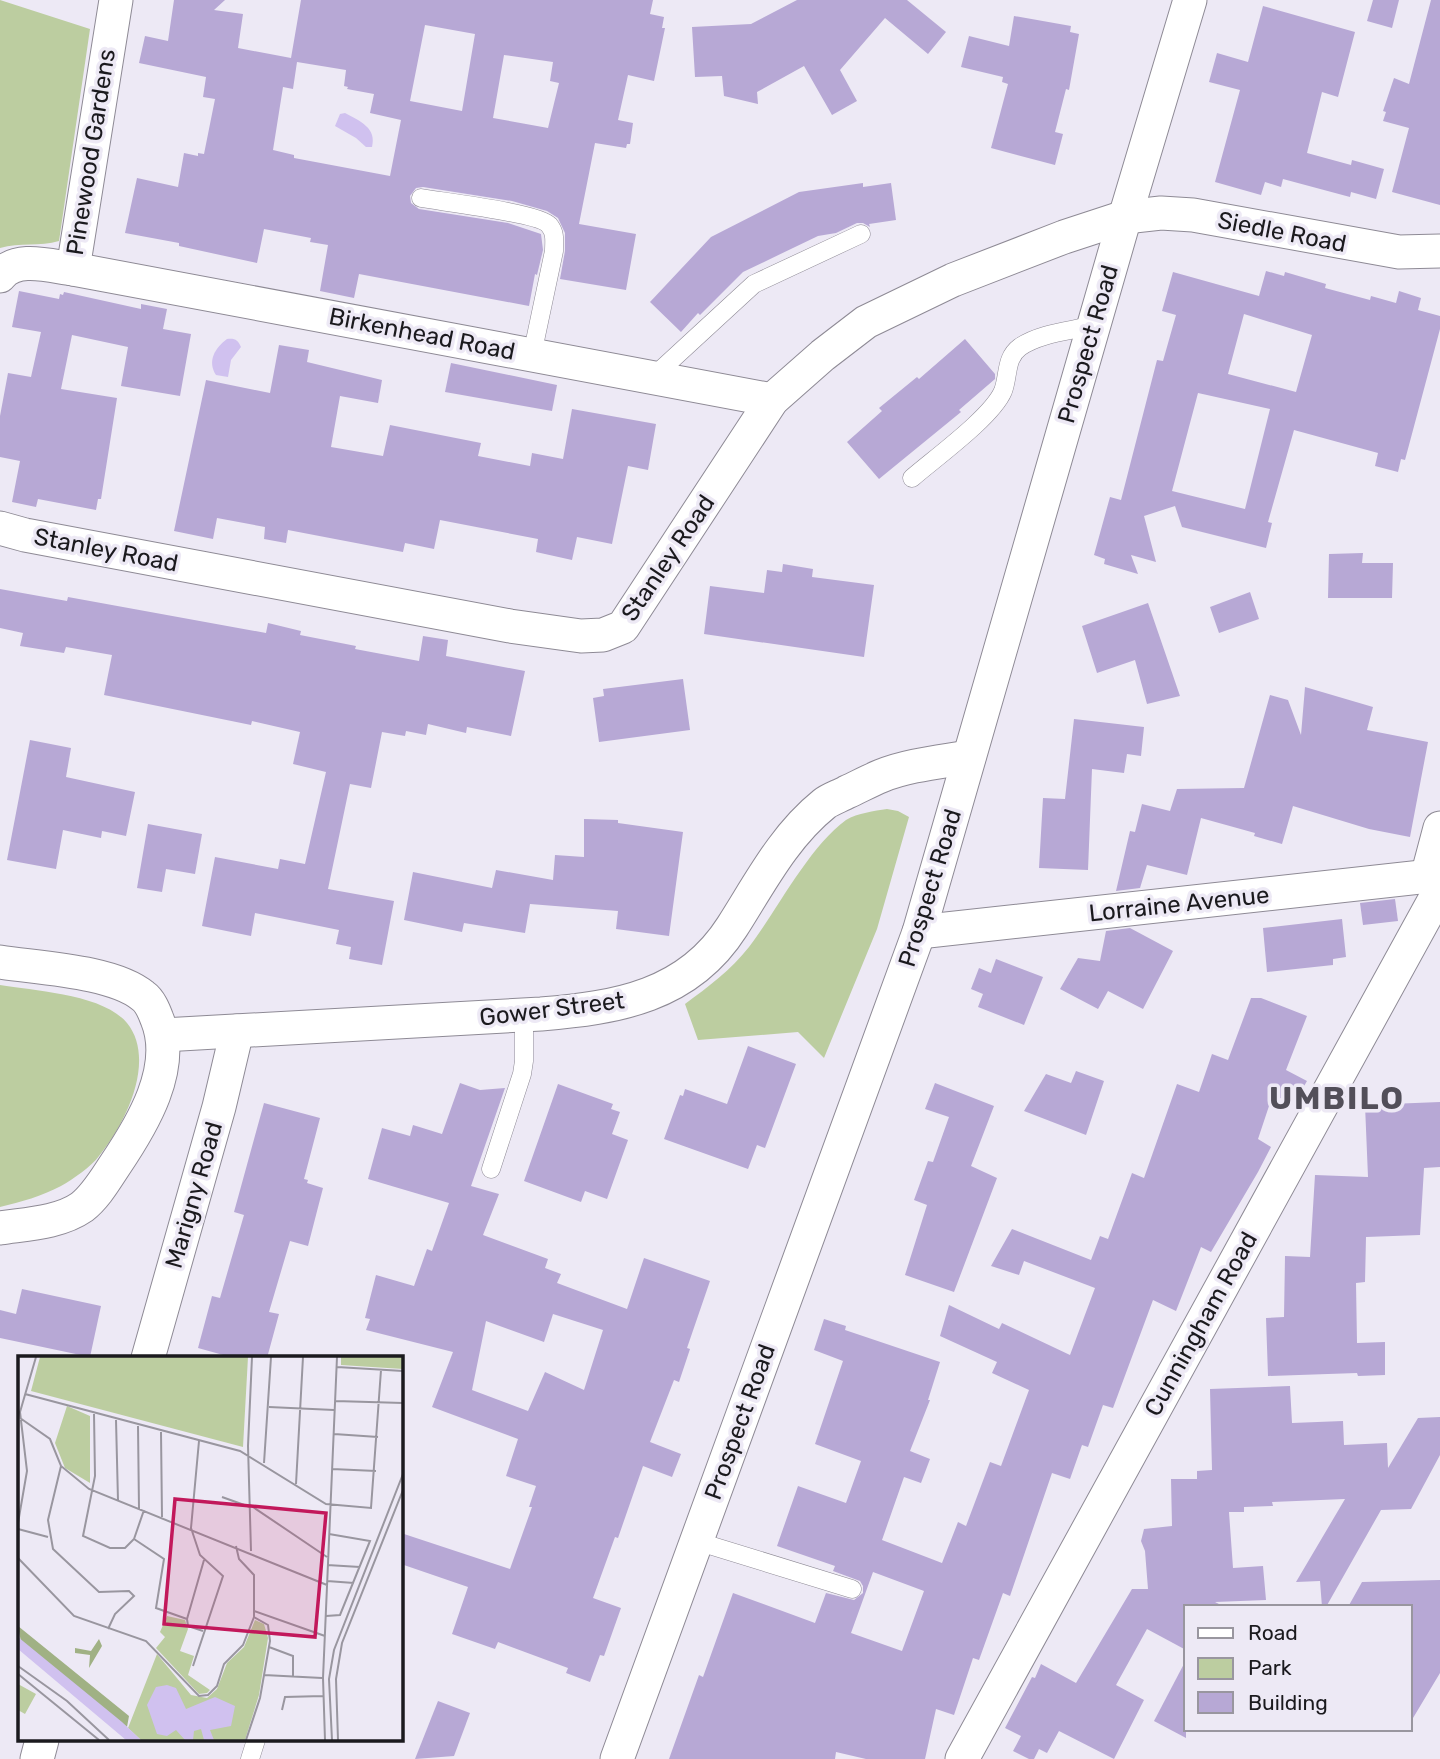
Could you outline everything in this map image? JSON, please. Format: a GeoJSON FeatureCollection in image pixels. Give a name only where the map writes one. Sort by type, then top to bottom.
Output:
{"type":"FeatureCollection","features":[{"type":"Feature","properties":{"kind":"street","name":"Pinewood Gardens"},"geometry":{"type":"LineString","coordinates":[[0,276],[6,268],[27,263],[72,269],[116,0]]}},
{"type":"Feature","properties":{"kind":"street","name":"Prospect Road"},"geometry":{"type":"LineString","coordinates":[[619,1756],[919,932],[1190,0]]}},
{"type":"Feature","properties":{"kind":"street","name":"Siedle Road"},"geometry":{"type":"LineString","coordinates":[[1125,218],[1161,214],[1193,215],[1399,252],[1440,251]]}},
{"type":"Feature","properties":{"kind":"street","name":"Stanley Road"},"geometry":{"type":"LineString","coordinates":[[0,528],[510,626],[581,636],[603,635],[623,627],[772,400],[823,355],[866,322],[953,280],[1064,237],[1125,218]]}},
{"type":"Feature","properties":{"kind":"street","name":"Birkenhead Road"},"geometry":{"type":"LineString","coordinates":[[72,269],[772,400]]}},
{"type":"Feature","properties":{"kind":"street","name":"Gower Street"},"geometry":{"type":"LineString","coordinates":[[163,1035],[524,1016],[602,1007],[650,995],[666,988],[710,955],[731,929],[761,877],[793,835],[825,803],[883,775],[969,757]]}},
{"type":"Feature","properties":{"kind":"street","name":"Cunningham Road"},"geometry":{"type":"LineString","coordinates":[[962,1759],[1436,880],[1440,828]]}},
{"type":"Feature","properties":{"kind":"street","name":"Lorraine Avenue"},"geometry":{"type":"LineString","coordinates":[[919,932],[1436,880]]}},
{"type":"Feature","properties":{"kind":"street"},"geometry":{"type":"LineString","coordinates":[[0,962],[74,972],[118,982],[144,997],[151,1006],[163,1035],[160,1070],[152,1100],[142,1123],[96,1194],[76,1210],[55,1219],[0,1228]]}},
{"type":"Feature","properties":{"kind":"street","name":"Marigny Road"},"geometry":{"type":"LineString","coordinates":[[149,1356],[219,1107],[237,1031]]}},
{"type":"Feature","properties":{"kind":"street"},"geometry":{"type":"LineString","coordinates":[[37,1759],[41,1742]]}},
{"type":"Feature","properties":{"kind":"lane"},"geometry":{"type":"LineString","coordinates":[[421,198],[525,216],[550,226],[554,235],[554,251],[532,355]]}},
{"type":"Feature","properties":{"kind":"lane"},"geometry":{"type":"LineString","coordinates":[[653,377],[754,284],[861,234]]}},
{"type":"Feature","properties":{"kind":"lane"},"geometry":{"type":"LineString","coordinates":[[912,478],[984,416],[996,402],[1003,391],[1012,354],[1036,339],[1094,326]]}},
{"type":"Feature","properties":{"kind":"lane"},"geometry":{"type":"LineString","coordinates":[[491,1169],[522,1074],[524,1016]]}},
{"type":"Feature","properties":{"kind":"lane"},"geometry":{"type":"LineString","coordinates":[[696,1541],[852,1589]]}},
{"type":"Feature","properties":{"kind":"lane"},"geometry":{"type":"LineString","coordinates":[[250,1759],[255,1742]]}},
{"type":"Feature","properties":{"kind":"green space"},"geometry":{"type":"Polygon","coordinates":[[[0,0],[90,29],[59,241],[52,243],[0,248],[0,0]]]}},
{"type":"Feature","properties":{"kind":"green space"},"geometry":{"type":"Polygon","coordinates":[[[887,809],[909,817],[877,929],[824,1058],[798,1032],[698,1040],[685,1004],[719,978],[742,955],[806,862],[832,832],[846,820],[887,809]]]}},
{"type":"Feature","properties":{"kind":"green space"},"geometry":{"type":"Polygon","coordinates":[[[0,985],[68,995],[116,1013],[127,1023],[135,1038],[139,1055],[134,1092],[127,1110],[119,1127],[96,1160],[54,1190],[0,1207],[0,985]]]}},
{"type":"Feature","properties":{"kind":"shaded area"},"geometry":{"type":"Polygon","coordinates":[[[345,113],[370,130],[372,147],[366,147],[335,126],[340,114],[345,113]]]}},
{"type":"Feature","properties":{"kind":"shaded area"},"geometry":{"type":"Polygon","coordinates":[[[227,339],[236,340],[241,347],[231,360],[228,377],[216,375],[212,365],[216,351],[227,339]]]}},
{"type":"Feature","properties":{"kind":"building"},"geometry":{"type":"Polygon","coordinates":[[[174,0],[225,0],[214,10],[243,14],[238,48],[291,58],[301,0],[653,0],[650,14],[664,17],[662,28],[665,28],[654,81],[628,75],[618,120],[633,123],[630,144],[627,144],[626,148],[595,143],[579,224],[636,234],[626,290],[560,279],[565,233],[558,218],[547,211],[512,201],[423,187],[416,188],[410,196],[411,203],[419,209],[508,223],[541,234],[543,250],[529,306],[359,274],[354,298],[320,291],[328,245],[310,242],[311,238],[264,229],[257,263],[179,246],[179,243],[125,233],[137,178],[178,187],[184,153],[198,156],[198,153],[204,154],[215,99],[203,97],[206,77],[139,63],[145,36],[168,41],[174,0]],[[425,25],[410,101],[462,111],[475,34],[425,25]],[[504,55],[493,118],[548,128],[559,83],[550,81],[553,62],[504,55]],[[297,62],[293,89],[283,87],[273,150],[294,155],[294,158],[390,176],[401,120],[370,113],[374,94],[347,89],[348,87],[344,86],[346,70],[297,62]]]}},
{"type":"Feature","properties":{"kind":"building"},"geometry":{"type":"Polygon","coordinates":[[[797,0],[907,0],[946,32],[928,54],[885,18],[840,70],[857,101],[832,115],[804,66],[757,92],[758,104],[724,96],[722,76],[695,77],[692,27],[751,24],[797,0]]]}},
{"type":"Feature","properties":{"kind":"building"},"geometry":{"type":"Polygon","coordinates":[[[1373,0],[1399,0],[1392,28],[1367,21],[1373,0]]]}},
{"type":"Feature","properties":{"kind":"building"},"geometry":{"type":"Polygon","coordinates":[[[1431,0],[1440,0],[1440,205],[1392,192],[1409,128],[1383,121],[1386,112],[1383,111],[1394,78],[1409,84],[1431,0]]]}},
{"type":"Feature","properties":{"kind":"building"},"geometry":{"type":"Polygon","coordinates":[[[1263,6],[1355,32],[1338,97],[1322,92],[1307,153],[1351,165],[1352,160],[1384,169],[1376,199],[1351,192],[1350,197],[1283,179],[1281,187],[1265,182],[1261,195],[1215,182],[1240,90],[1209,82],[1217,53],[1248,62],[1263,6]]]}},
{"type":"Feature","properties":{"kind":"building"},"geometry":{"type":"Polygon","coordinates":[[[1014,16],[1071,26],[1070,32],[1079,34],[1069,90],[1066,89],[1055,132],[1063,134],[1055,165],[991,148],[1008,84],[1002,82],[1003,77],[961,67],[969,36],[1009,46],[1014,16]]]}},
{"type":"Feature","properties":{"kind":"building"},"geometry":{"type":"Polygon","coordinates":[[[863,183],[863,187],[891,183],[896,220],[869,224],[870,227],[857,223],[836,233],[818,236],[743,272],[681,332],[650,302],[711,237],[799,192],[863,183]]]}},
{"type":"Feature","properties":{"kind":"building"},"geometry":{"type":"Polygon","coordinates":[[[1266,271],[1284,276],[1285,272],[1326,284],[1325,288],[1370,300],[1371,296],[1396,303],[1399,291],[1421,298],[1418,310],[1440,316],[1440,329],[1405,460],[1401,459],[1398,472],[1375,466],[1378,453],[1294,430],[1268,522],[1272,523],[1266,548],[1182,527],[1175,506],[1144,516],[1156,562],[1131,555],[1138,574],[1104,564],[1105,559],[1094,555],[1110,497],[1121,500],[1157,360],[1163,361],[1176,315],[1162,311],[1173,272],[1259,296],[1266,271]],[[1244,314],[1228,374],[1296,392],[1312,335],[1244,314]],[[1198,393],[1172,491],[1245,509],[1270,409],[1198,393]]]}},
{"type":"Feature","properties":{"kind":"building"},"geometry":{"type":"Polygon","coordinates":[[[19,291],[59,299],[64,292],[141,309],[141,304],[167,309],[163,329],[191,334],[180,396],[121,386],[128,347],[72,335],[61,389],[117,398],[101,499],[98,499],[96,510],[38,499],[36,507],[12,502],[20,461],[0,457],[0,416],[8,373],[31,377],[41,332],[12,327],[19,291]]]}},
{"type":"Feature","properties":{"kind":"building"},"geometry":{"type":"Polygon","coordinates":[[[965,339],[995,374],[995,379],[959,410],[961,412],[879,479],[847,442],[882,411],[879,408],[917,377],[919,379],[965,339]]]}},
{"type":"Feature","properties":{"kind":"building"},"geometry":{"type":"Polygon","coordinates":[[[279,345],[309,350],[307,362],[382,380],[378,403],[340,396],[331,447],[383,456],[390,425],[481,443],[478,456],[530,466],[532,453],[563,459],[572,409],[656,424],[648,470],[628,466],[612,544],[577,537],[572,560],[536,552],[538,539],[440,520],[434,549],[405,543],[403,552],[288,530],[286,543],[264,539],[265,527],[217,518],[213,539],[174,531],[206,380],[270,393],[279,345]]]}},
{"type":"Feature","properties":{"kind":"building"},"geometry":{"type":"Polygon","coordinates":[[[451,363],[557,385],[552,411],[445,392],[451,363]]]}},
{"type":"Feature","properties":{"kind":"building"},"geometry":{"type":"Polygon","coordinates":[[[1363,553],[1362,563],[1393,563],[1392,598],[1328,598],[1329,554],[1363,553]]]}},
{"type":"Feature","properties":{"kind":"building"},"geometry":{"type":"Polygon","coordinates":[[[783,564],[813,569],[812,577],[874,585],[864,657],[704,634],[710,586],[764,593],[767,570],[782,572],[783,564]]]}},
{"type":"Feature","properties":{"kind":"building"},"geometry":{"type":"Polygon","coordinates":[[[0,589],[67,601],[68,597],[266,633],[268,623],[301,631],[300,635],[356,646],[355,649],[419,661],[423,636],[448,640],[446,656],[525,671],[511,736],[467,727],[466,733],[428,724],[426,735],[406,731],[405,736],[382,732],[371,788],[350,784],[328,889],[394,901],[382,965],[349,959],[351,947],[336,944],[339,930],[255,913],[251,936],[202,926],[215,857],[278,869],[280,859],[305,864],[326,772],[293,764],[300,732],[252,721],[251,725],[104,695],[112,655],[66,647],[64,653],[20,646],[23,633],[0,628],[0,589]]]}},
{"type":"Feature","properties":{"kind":"building"},"geometry":{"type":"Polygon","coordinates":[[[1250,592],[1259,619],[1219,633],[1210,607],[1250,592]]]}},
{"type":"Feature","properties":{"kind":"building"},"geometry":{"type":"Polygon","coordinates":[[[1148,603],[1180,696],[1147,704],[1135,660],[1097,673],[1082,626],[1148,603]]]}},
{"type":"Feature","properties":{"kind":"building"},"geometry":{"type":"Polygon","coordinates":[[[683,679],[690,730],[599,742],[593,698],[604,696],[603,689],[683,679]]]}},
{"type":"Feature","properties":{"kind":"building"},"geometry":{"type":"Polygon","coordinates":[[[1305,687],[1373,707],[1367,730],[1428,742],[1410,837],[1369,829],[1293,806],[1282,844],[1254,836],[1255,833],[1201,818],[1187,875],[1147,865],[1140,888],[1116,891],[1130,831],[1135,832],[1142,804],[1170,811],[1177,789],[1244,788],[1270,695],[1288,700],[1301,735],[1305,687]]]}},
{"type":"Feature","properties":{"kind":"building"},"geometry":{"type":"Polygon","coordinates":[[[1074,719],[1144,727],[1141,756],[1127,754],[1124,773],[1092,769],[1088,870],[1039,868],[1043,798],[1065,799],[1074,719]]]}},
{"type":"Feature","properties":{"kind":"building"},"geometry":{"type":"Polygon","coordinates":[[[30,740],[71,748],[66,777],[135,792],[126,836],[102,831],[101,838],[63,830],[56,869],[7,860],[30,740]]]}},
{"type":"Feature","properties":{"kind":"building"},"geometry":{"type":"Polygon","coordinates":[[[584,819],[618,820],[618,823],[683,832],[669,936],[616,929],[618,911],[530,904],[525,933],[464,923],[462,932],[404,920],[413,872],[492,888],[496,870],[553,880],[555,855],[584,857],[584,819]]]}},
{"type":"Feature","properties":{"kind":"building"},"geometry":{"type":"Polygon","coordinates":[[[148,824],[202,834],[195,874],[166,869],[162,892],[137,888],[148,824]]]}},
{"type":"Feature","properties":{"kind":"building"},"geometry":{"type":"Polygon","coordinates":[[[1395,899],[1398,921],[1363,925],[1360,903],[1395,899]]]}},
{"type":"Feature","properties":{"kind":"building"},"geometry":{"type":"Polygon","coordinates":[[[1342,919],[1346,957],[1333,959],[1333,965],[1267,972],[1263,928],[1342,919]]]}},
{"type":"Feature","properties":{"kind":"building"},"geometry":{"type":"Polygon","coordinates":[[[1130,928],[1173,951],[1143,1009],[1108,991],[1098,1009],[1060,989],[1078,958],[1100,961],[1106,931],[1130,928]]]}},
{"type":"Feature","properties":{"kind":"building"},"geometry":{"type":"Polygon","coordinates":[[[996,959],[1043,977],[1024,1025],[978,1007],[983,994],[971,989],[979,968],[991,973],[996,959]]]}},
{"type":"Feature","properties":{"kind":"building"},"geometry":{"type":"Polygon","coordinates":[[[1251,998],[1261,998],[1307,1016],[1286,1070],[1307,1081],[1293,1105],[1273,1094],[1258,1139],[1271,1147],[1258,1172],[1211,1252],[1201,1247],[1176,1311],[1153,1300],[1113,1408],[1103,1405],[1088,1447],[1082,1445],[1070,1479],[1052,1473],[1010,1596],[1003,1593],[979,1660],[973,1658],[954,1715],[936,1709],[925,1759],[866,1759],[836,1752],[835,1759],[669,1759],[699,1675],[703,1677],[733,1593],[815,1623],[826,1593],[854,1600],[863,1593],[860,1581],[833,1571],[835,1566],[777,1546],[798,1486],[846,1503],[861,1461],[815,1444],[843,1361],[814,1350],[824,1319],[846,1326],[845,1330],[940,1362],[930,1400],[910,1451],[930,1459],[921,1483],[904,1477],[882,1540],[942,1563],[958,1522],[966,1526],[990,1462],[1001,1466],[1029,1390],[992,1373],[997,1362],[940,1336],[949,1305],[999,1329],[1002,1323],[1070,1355],[1095,1288],[1024,1261],[1019,1275],[991,1266],[1012,1229],[1091,1260],[1100,1236],[1108,1239],[1132,1173],[1144,1178],[1177,1084],[1199,1092],[1212,1054],[1228,1060],[1251,998]],[[873,1572],[851,1633],[902,1651],[924,1591],[873,1572]]]}},
{"type":"Feature","properties":{"kind":"building"},"geometry":{"type":"Polygon","coordinates":[[[748,1046],[796,1064],[765,1148],[757,1145],[748,1169],[664,1139],[680,1095],[683,1096],[685,1089],[727,1104],[748,1046]]]}},
{"type":"Feature","properties":{"kind":"building"},"geometry":{"type":"Polygon","coordinates":[[[1076,1071],[1104,1081],[1086,1135],[1024,1111],[1046,1074],[1071,1083],[1076,1071]]]}},
{"type":"Feature","properties":{"kind":"building"},"geometry":{"type":"Polygon","coordinates":[[[460,1083],[480,1090],[505,1088],[471,1186],[499,1194],[483,1235],[548,1259],[545,1268],[561,1274],[557,1283],[627,1309],[644,1258],[710,1281],[687,1348],[690,1349],[679,1382],[674,1380],[650,1442],[681,1454],[672,1477],[643,1466],[618,1538],[615,1537],[593,1598],[621,1608],[604,1656],[600,1655],[590,1682],[566,1673],[568,1668],[498,1642],[495,1649],[452,1634],[468,1587],[402,1564],[402,1533],[510,1569],[532,1507],[529,1507],[536,1486],[506,1476],[518,1439],[432,1407],[453,1352],[366,1330],[370,1319],[365,1318],[376,1275],[414,1286],[427,1249],[432,1251],[449,1203],[368,1179],[382,1128],[410,1136],[413,1125],[442,1134],[460,1083]],[[553,1314],[544,1342],[486,1321],[472,1390],[528,1411],[545,1372],[584,1390],[603,1330],[553,1314]]]}},
{"type":"Feature","properties":{"kind":"building"},"geometry":{"type":"Polygon","coordinates":[[[935,1083],[994,1106],[971,1166],[997,1178],[954,1292],[905,1275],[927,1205],[914,1200],[928,1161],[933,1162],[949,1117],[925,1109],[935,1083]]]}},
{"type":"Feature","properties":{"kind":"building"},"geometry":{"type":"Polygon","coordinates":[[[558,1084],[613,1104],[611,1109],[620,1112],[612,1134],[628,1140],[607,1199],[585,1191],[581,1202],[524,1181],[558,1084]]]}},
{"type":"Feature","properties":{"kind":"building"},"geometry":{"type":"Polygon","coordinates":[[[1440,1102],[1440,1167],[1424,1168],[1420,1235],[1366,1237],[1365,1282],[1356,1283],[1357,1343],[1385,1342],[1385,1375],[1358,1376],[1357,1373],[1268,1376],[1266,1318],[1284,1317],[1285,1256],[1310,1257],[1315,1175],[1368,1177],[1365,1105],[1440,1102]]]}},
{"type":"Feature","properties":{"kind":"building"},"geometry":{"type":"Polygon","coordinates":[[[264,1103],[320,1118],[304,1179],[308,1180],[307,1183],[323,1188],[308,1246],[290,1241],[269,1312],[279,1314],[268,1356],[227,1356],[198,1348],[212,1296],[220,1298],[244,1215],[234,1212],[264,1103]]]}},
{"type":"Feature","properties":{"kind":"building"},"geometry":{"type":"Polygon","coordinates":[[[22,1289],[101,1306],[90,1356],[0,1338],[0,1310],[16,1314],[22,1289]]]}},
{"type":"Feature","properties":{"kind":"building"},"geometry":{"type":"Polygon","coordinates":[[[1290,1386],[1292,1423],[1343,1421],[1344,1445],[1387,1443],[1388,1468],[1418,1418],[1440,1417],[1440,1455],[1411,1509],[1381,1510],[1327,1605],[1322,1605],[1320,1581],[1296,1582],[1345,1499],[1272,1502],[1273,1506],[1244,1507],[1244,1512],[1229,1512],[1233,1568],[1263,1566],[1266,1600],[1215,1602],[1221,1605],[1184,1605],[1184,1649],[1147,1629],[1116,1685],[1144,1700],[1114,1759],[1059,1731],[1047,1753],[1039,1749],[1034,1759],[1013,1751],[1021,1736],[1005,1728],[1041,1664],[1076,1683],[1132,1589],[1148,1589],[1145,1551],[1141,1541],[1144,1529],[1172,1526],[1171,1479],[1197,1479],[1197,1471],[1212,1470],[1210,1389],[1290,1386]]]}},
{"type":"Feature","properties":{"kind":"building"},"geometry":{"type":"Polygon","coordinates":[[[1440,1580],[1440,1673],[1412,1720],[1412,1605],[1349,1605],[1362,1582],[1440,1580]]]}},
{"type":"Feature","properties":{"kind":"building"},"geometry":{"type":"Polygon","coordinates":[[[1184,1664],[1186,1738],[1154,1721],[1184,1664]]]}},
{"type":"Feature","properties":{"kind":"building"},"geometry":{"type":"Polygon","coordinates":[[[438,1701],[470,1713],[454,1756],[415,1759],[438,1701]]]}},
{"type":"Feature","properties":{"kind":"district","name":"UMBILO"},"geometry":{"type":"Point","coordinates":[1337,1098]}}]}
